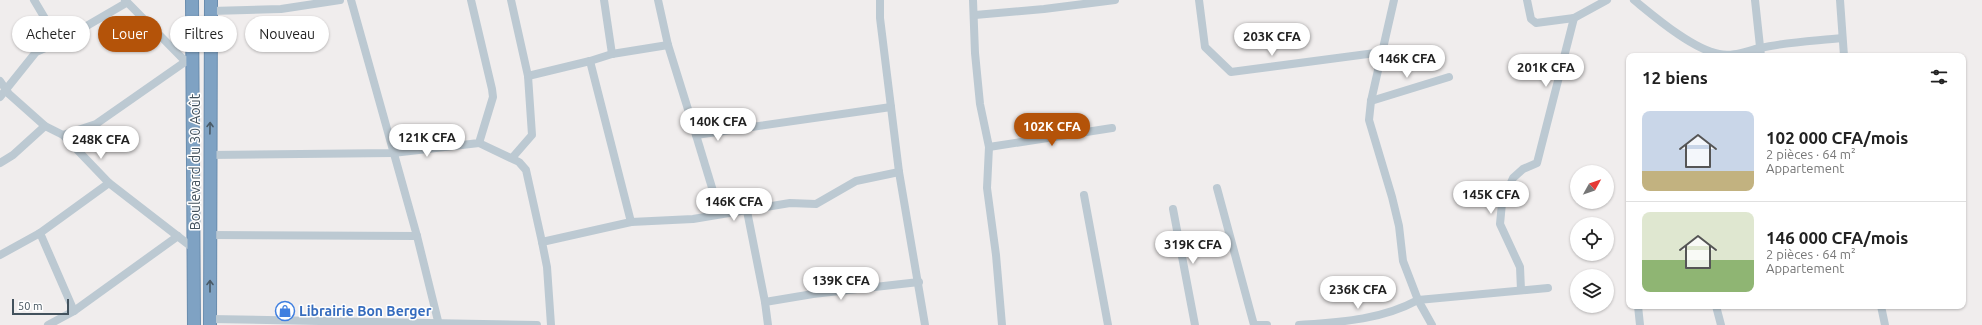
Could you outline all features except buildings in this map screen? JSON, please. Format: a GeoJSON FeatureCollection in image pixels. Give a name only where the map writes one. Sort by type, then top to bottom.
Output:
{"type":"FeatureCollection","features":[{"type":"Feature","properties":{"kind":"highway","name":"Boulevard du 30 Août"},"geometry":{"type":"LineString","coordinates":[[192,0],[189,59],[194,325]]}},
{"type":"Feature","properties":{"kind":"highway","name":"Boulevard du 30 Août"},"geometry":{"type":"LineString","coordinates":[[210,322],[209,155],[211,5]]}},
{"type":"Feature","properties":{"kind":"street"},"geometry":{"type":"LineString","coordinates":[[34,0],[44,16]]}},
{"type":"Feature","properties":{"kind":"street"},"geometry":{"type":"LineString","coordinates":[[211,5],[281,10],[340,0]]}},
{"type":"Feature","properties":{"kind":"street"},"geometry":{"type":"LineString","coordinates":[[351,0],[417,236],[439,324]]}},
{"type":"Feature","properties":{"kind":"street"},"geometry":{"type":"LineString","coordinates":[[471,0],[492,89],[492,102],[479,143]]}},
{"type":"Feature","properties":{"kind":"street"},"geometry":{"type":"LineString","coordinates":[[512,0],[528,76],[532,135],[512,158]]}},
{"type":"Feature","properties":{"kind":"street"},"geometry":{"type":"LineString","coordinates":[[604,0],[612,54]]}},
{"type":"Feature","properties":{"kind":"street"},"geometry":{"type":"LineString","coordinates":[[658,0],[668,45],[720,214]]}},
{"type":"Feature","properties":{"kind":"street"},"geometry":{"type":"LineString","coordinates":[[880,0],[898,172],[919,282],[925,325]]}},
{"type":"Feature","properties":{"kind":"street"},"geometry":{"type":"LineString","coordinates":[[973,0],[975,15],[975,53],[980,104],[989,147],[987,188],[996,255],[1002,325]]}},
{"type":"Feature","properties":{"kind":"street"},"geometry":{"type":"LineString","coordinates":[[975,15],[1044,9],[1115,0]]}},
{"type":"Feature","properties":{"kind":"street"},"geometry":{"type":"LineString","coordinates":[[1199,0],[1205,47],[1231,72],[1383,52]]}},
{"type":"Feature","properties":{"kind":"street"},"geometry":{"type":"LineString","coordinates":[[1394,0],[1371,101],[1369,120],[1399,226],[1403,262],[1418,300],[1432,325]]}},
{"type":"Feature","properties":{"kind":"street"},"geometry":{"type":"LineString","coordinates":[[1527,0],[1531,19],[1536,23],[1574,18],[1607,0]]}},
{"type":"Feature","properties":{"kind":"street"},"geometry":{"type":"LineString","coordinates":[[1634,0],[1673,31],[1716,53]]}},
{"type":"Feature","properties":{"kind":"street"},"geometry":{"type":"LineString","coordinates":[[1755,0],[1760,52],[1842,38]]}},
{"type":"Feature","properties":{"kind":"street"},"geometry":{"type":"LineString","coordinates":[[1840,0],[1844,53]]}},
{"type":"Feature","properties":{"kind":"street"},"geometry":{"type":"LineString","coordinates":[[63,135],[96,124],[189,59],[125,1],[90,23]]}},
{"type":"Feature","properties":{"kind":"street"},"geometry":{"type":"LineString","coordinates":[[1521,290],[1520,268],[1500,224],[1502,203],[1513,178],[1523,169],[1537,163],[1574,18]]}},
{"type":"Feature","properties":{"kind":"street"},"geometry":{"type":"LineString","coordinates":[[528,76],[612,54],[668,45]]}},
{"type":"Feature","properties":{"kind":"street"},"geometry":{"type":"LineString","coordinates":[[0,97],[36,52]]}},
{"type":"Feature","properties":{"kind":"street"},"geometry":{"type":"LineString","coordinates":[[590,61],[631,222]]}},
{"type":"Feature","properties":{"kind":"street"},"geometry":{"type":"LineString","coordinates":[[1371,101],[1449,77]]}},
{"type":"Feature","properties":{"kind":"street"},"geometry":{"type":"LineString","coordinates":[[0,81],[5,90],[44,126],[63,135],[109,183],[193,248]]}},
{"type":"Feature","properties":{"kind":"street"},"geometry":{"type":"LineString","coordinates":[[696,135],[891,107]]}},
{"type":"Feature","properties":{"kind":"street"},"geometry":{"type":"LineString","coordinates":[[0,163],[12,155],[44,126]]}},
{"type":"Feature","properties":{"kind":"street"},"geometry":{"type":"LineString","coordinates":[[989,147],[1112,128]]}},
{"type":"Feature","properties":{"kind":"street"},"geometry":{"type":"LineString","coordinates":[[209,155],[394,153],[479,143],[512,158],[526,170],[547,267],[550,325]]}},
{"type":"Feature","properties":{"kind":"street"},"geometry":{"type":"LineString","coordinates":[[542,242],[631,222],[693,219],[790,203],[816,204],[856,181],[898,172]]}},
{"type":"Feature","properties":{"kind":"street"},"geometry":{"type":"LineString","coordinates":[[0,255],[40,233],[109,183]]}},
{"type":"Feature","properties":{"kind":"street"},"geometry":{"type":"LineString","coordinates":[[1217,188],[1254,325],[1267,325]]}},
{"type":"Feature","properties":{"kind":"street"},"geometry":{"type":"LineString","coordinates":[[1084,195],[1108,325]]}},
{"type":"Feature","properties":{"kind":"street"},"geometry":{"type":"LineString","coordinates":[[1173,209],[1195,325]]}},
{"type":"Feature","properties":{"kind":"street"},"geometry":{"type":"LineString","coordinates":[[747,211],[765,302],[768,325]]}},
{"type":"Feature","properties":{"kind":"street"},"geometry":{"type":"LineString","coordinates":[[40,233],[74,311]]}},
{"type":"Feature","properties":{"kind":"street"},"geometry":{"type":"LineString","coordinates":[[210,235],[417,236]]}},
{"type":"Feature","properties":{"kind":"street"},"geometry":{"type":"LineString","coordinates":[[48,325],[74,311],[178,236]]}},
{"type":"Feature","properties":{"kind":"street"},"geometry":{"type":"LineString","coordinates":[[765,302],[813,294],[919,282]]}},
{"type":"Feature","properties":{"kind":"street"},"geometry":{"type":"LineString","coordinates":[[1299,325],[1346,323],[1362,320],[1400,310],[1418,300],[1548,288]]}},
{"type":"Feature","properties":{"kind":"street"},"geometry":{"type":"LineString","coordinates":[[1638,309],[1640,325]]}},
{"type":"Feature","properties":{"kind":"street"},"geometry":{"type":"LineString","coordinates":[[1717,309],[1721,325]]}},
{"type":"Feature","properties":{"kind":"street"},"geometry":{"type":"LineString","coordinates":[[1882,309],[1885,325]]}},
{"type":"Feature","properties":{"kind":"street"},"geometry":{"type":"LineString","coordinates":[[210,322],[537,325]]}},
{"type":"Feature","properties":{"kind":"place","name":"Librairie Bon Berger"},"geometry":{"type":"Point","coordinates":[285,311]}}]}
